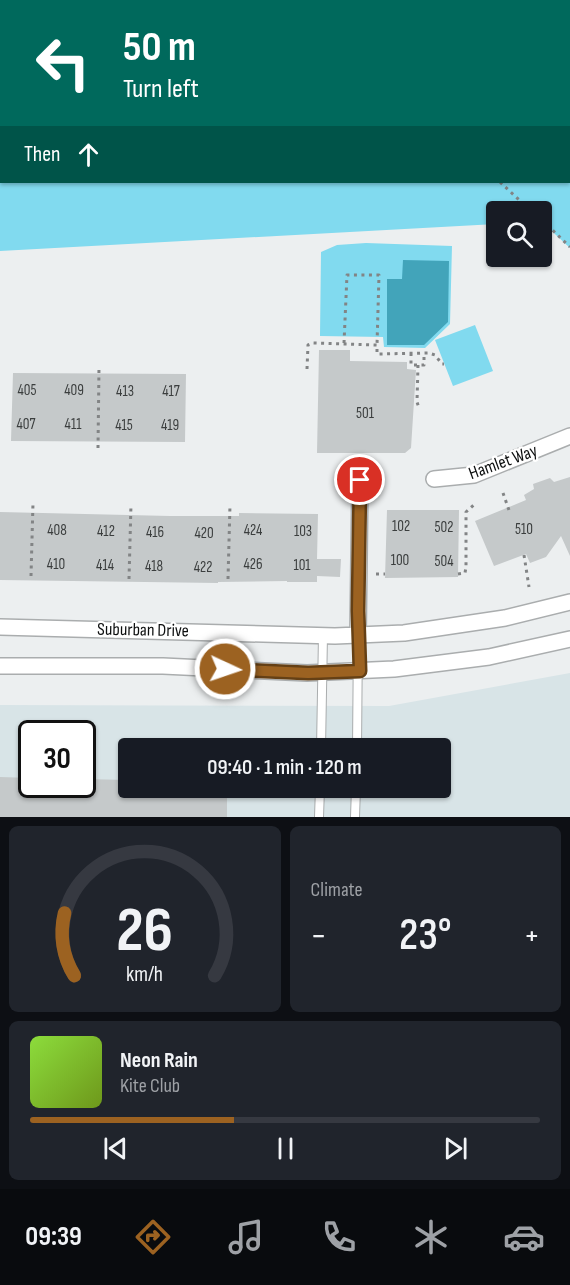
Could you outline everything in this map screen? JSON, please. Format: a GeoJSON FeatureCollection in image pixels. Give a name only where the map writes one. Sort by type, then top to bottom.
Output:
{"type":"FeatureCollection","features":[{"type":"Feature","properties":{"kind":"street","name":"Hamlet Way"},"geometry":{"type":"LineString","coordinates":[[434,479],[474,475],[570,436]]}},
{"type":"Feature","properties":{"kind":"street"},"geometry":{"type":"LineString","coordinates":[[358,635],[360,480]]}},
{"type":"Feature","properties":{"kind":"street","name":"Suburban Drive"},"geometry":{"type":"LineString","coordinates":[[0,627],[323,636],[404,633],[506,618],[570,602]]}},
{"type":"Feature","properties":{"kind":"street","name":"Suburban Drive"},"geometry":{"type":"LineString","coordinates":[[0,666],[163,666],[322,672],[360,671],[489,657],[570,639]]}},
{"type":"Feature","properties":{"kind":"lane"},"geometry":{"type":"LineString","coordinates":[[357,738],[360,671],[358,635]]}},
{"type":"Feature","properties":{"kind":"lane"},"geometry":{"type":"LineString","coordinates":[[321,738],[323,636]]}},
{"type":"Feature","properties":{"kind":"lane"},"geometry":{"type":"LineString","coordinates":[[319,817],[320,798]]}},
{"type":"Feature","properties":{"kind":"lane"},"geometry":{"type":"LineString","coordinates":[[355,817],[356,798]]}},
{"type":"Feature","properties":{"kind":"path"},"geometry":{"type":"LineString","coordinates":[[501,183],[520,201]]}},
{"type":"Feature","properties":{"kind":"path"},"geometry":{"type":"LineString","coordinates":[[552,230],[570,247]]}},
{"type":"Feature","properties":{"kind":"path"},"geometry":{"type":"LineString","coordinates":[[344,343],[347,275],[379,275],[377,354],[424,353],[435,355],[444,364]]}},
{"type":"Feature","properties":{"kind":"path"},"geometry":{"type":"LineString","coordinates":[[307,369],[308,345],[313,343],[377,345]]}},
{"type":"Feature","properties":{"kind":"path"},"geometry":{"type":"LineString","coordinates":[[411,353],[411,365],[424,365],[424,353]]}},
{"type":"Feature","properties":{"kind":"path"},"geometry":{"type":"LineString","coordinates":[[418,365],[417,402],[419,408]]}},
{"type":"Feature","properties":{"kind":"path"},"geometry":{"type":"LineString","coordinates":[[98,448],[99,367]]}},
{"type":"Feature","properties":{"kind":"path"},"geometry":{"type":"LineString","coordinates":[[503,493],[510,513]]}},
{"type":"Feature","properties":{"kind":"path"},"geometry":{"type":"LineString","coordinates":[[31,576],[33,503]]}},
{"type":"Feature","properties":{"kind":"path"},"geometry":{"type":"LineString","coordinates":[[458,574],[465,573],[466,567],[466,512],[476,503]]}},
{"type":"Feature","properties":{"kind":"path"},"geometry":{"type":"LineString","coordinates":[[129,579],[131,504]]}},
{"type":"Feature","properties":{"kind":"path"},"geometry":{"type":"LineString","coordinates":[[228,579],[230,504]]}},
{"type":"Feature","properties":{"kind":"path"},"geometry":{"type":"LineString","coordinates":[[524,555],[529,587]]}},
{"type":"Feature","properties":{"kind":"path"},"geometry":{"type":"LineString","coordinates":[[376,574],[385,574]]}},
{"type":"Feature","properties":{"kind":"shaded area"},"geometry":{"type":"Polygon","coordinates":[[[0,183],[570,183],[570,248],[552,231],[552,201],[486,201],[486,225],[0,251],[0,183]]]}},
{"type":"Feature","properties":{"kind":"shaded area"},"geometry":{"type":"Polygon","coordinates":[[[366,243],[452,246],[450,324],[425,348],[384,347],[383,337],[320,336],[321,252],[337,245],[366,243]]]}},
{"type":"Feature","properties":{"kind":"shaded area"},"geometry":{"type":"Polygon","coordinates":[[[403,260],[449,261],[448,322],[424,345],[387,345],[387,279],[402,279],[403,260]]]}},
{"type":"Feature","properties":{"kind":"shaded area"},"geometry":{"type":"Polygon","coordinates":[[[475,325],[493,371],[453,386],[435,340],[475,325]]]}},
{"type":"Feature","properties":{"kind":"shaded area"},"geometry":{"type":"Polygon","coordinates":[[[570,673],[570,817],[0,817],[0,705],[389,706],[570,673]]]}},
{"type":"Feature","properties":{"kind":"building"},"geometry":{"type":"Polygon","coordinates":[[[319,350],[350,350],[350,361],[407,362],[407,369],[416,370],[411,448],[405,453],[317,453],[319,350]]]}},
{"type":"Feature","properties":{"kind":"building"},"geometry":{"type":"Polygon","coordinates":[[[13,373],[186,374],[185,442],[11,441],[13,373]]]}},
{"type":"Feature","properties":{"kind":"building"},"geometry":{"type":"Polygon","coordinates":[[[570,477],[570,556],[561,536],[546,557],[530,563],[526,554],[494,566],[475,521],[526,500],[524,495],[534,489],[533,484],[550,478],[554,482],[570,477]]]}},
{"type":"Feature","properties":{"kind":"building"},"geometry":{"type":"Polygon","coordinates":[[[387,510],[459,510],[458,577],[385,578],[387,510]]]}},
{"type":"Feature","properties":{"kind":"building"},"geometry":{"type":"Polygon","coordinates":[[[0,512],[170,516],[239,516],[239,513],[318,514],[317,559],[341,559],[340,577],[317,576],[317,582],[218,583],[0,580],[0,512]]]}},
{"type":"Feature","properties":{"kind":"building"},"geometry":{"type":"Polygon","coordinates":[[[0,777],[18,778],[18,798],[96,798],[96,779],[118,780],[118,798],[227,798],[227,817],[0,817],[0,777]]]}},
{"type":"Feature","properties":{"kind":"route"},"geometry":{"type":"LineString","coordinates":[[225,669],[308,673],[360,671],[358,611],[360,480]]}}]}
